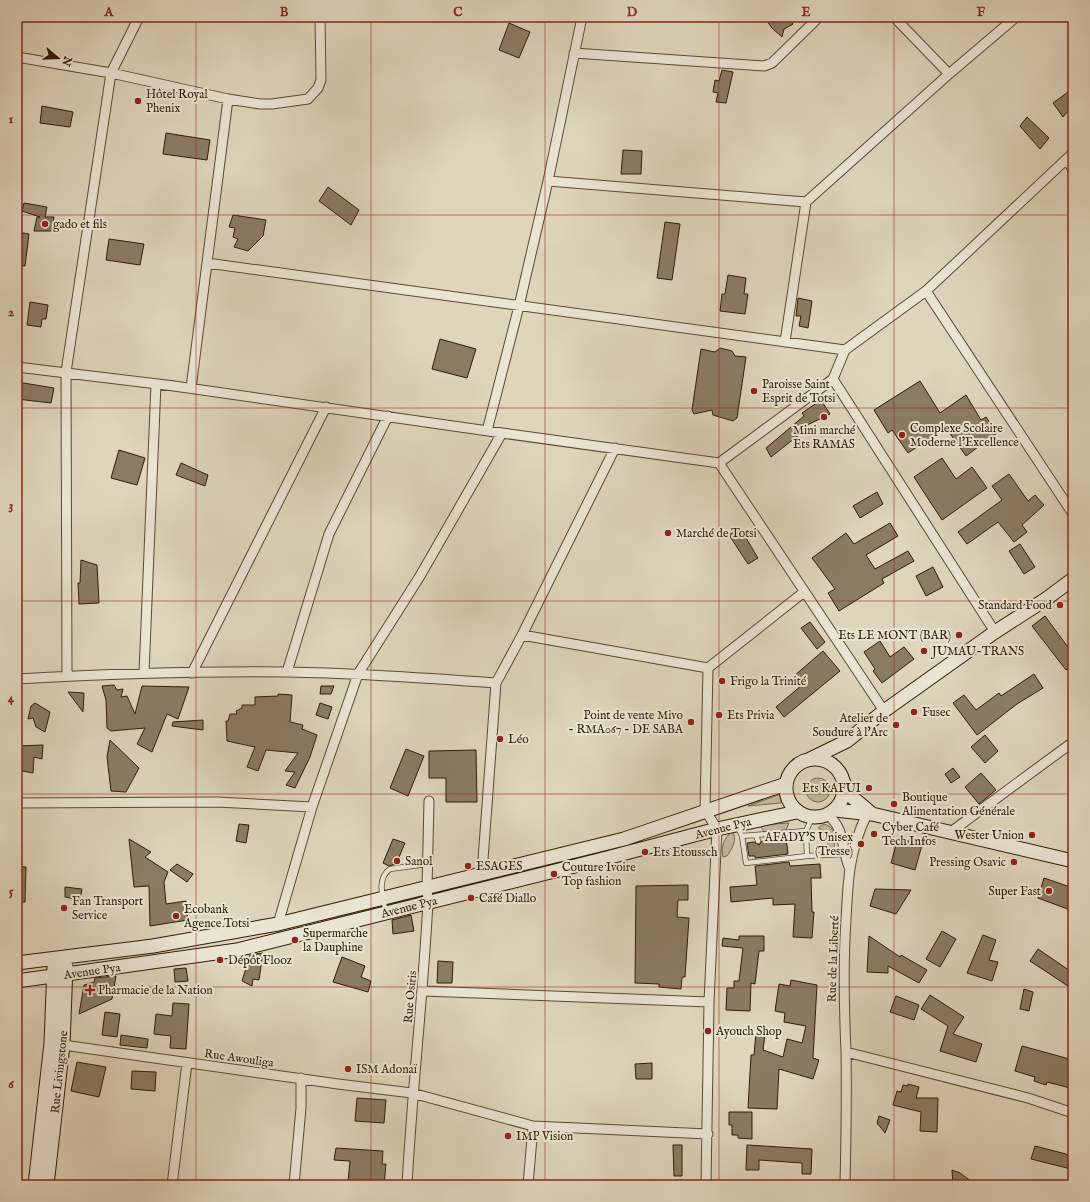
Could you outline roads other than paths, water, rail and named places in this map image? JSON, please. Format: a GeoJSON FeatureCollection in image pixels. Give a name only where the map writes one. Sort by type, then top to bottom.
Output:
{"type":"FeatureCollection","features":[{"type":"Feature","properties":{"kind":"main road"},"geometry":{"type":"LineString","coordinates":[[1017,618],[1042,593],[1073,570]]}},
{"type":"Feature","properties":{"kind":"main road"},"geometry":{"type":"LineString","coordinates":[[1073,579],[1046,600],[995,632],[884,711],[847,740],[794,767],[786,784],[786,794],[790,804],[797,812],[812,818],[831,812],[870,814],[952,831],[1073,861]]}},
{"type":"Feature","properties":{"kind":"main road"},"geometry":{"type":"LineString","coordinates":[[833,765],[847,740]]}},
{"type":"Feature","properties":{"kind":"main road"},"geometry":{"type":"LineString","coordinates":[[810,759],[818,758],[833,765],[839,770],[852,797],[870,814]]}},
{"type":"Feature","properties":{"kind":"main road"},"geometry":{"type":"LineString","coordinates":[[831,812],[841,802],[844,792],[844,782]]}},
{"type":"Feature","properties":{"kind":"main road","name":"Avenue Pya"},"geometry":{"type":"LineString","coordinates":[[17,963],[60,959],[154,946],[278,924],[624,838],[786,784]]}},
{"type":"Feature","properties":{"kind":"main road","name":"Avenue Pya"},"geometry":{"type":"LineString","coordinates":[[17,981],[237,950],[612,857],[717,829],[739,830],[797,812]]}},
{"type":"Feature","properties":{"kind":"main road","name":"Rue Livingstone"},"geometry":{"type":"LineString","coordinates":[[47,1185],[57,1044],[60,959]]}},
{"type":"Feature","properties":{"kind":"main road","name":"Rue Livingstone"},"geometry":{"type":"LineString","coordinates":[[35,1185],[57,1044]]}},
{"type":"Feature","properties":{"kind":"street"},"geometry":{"type":"LineString","coordinates":[[66,676],[66,372],[111,73],[139,17]]}},
{"type":"Feature","properties":{"kind":"street"},"geometry":{"type":"LineString","coordinates":[[17,57],[111,73],[228,99],[272,104],[308,99],[314,94],[321,80],[320,17]]}},
{"type":"Feature","properties":{"kind":"street"},"geometry":{"type":"LineString","coordinates":[[486,431],[519,306],[548,181],[582,17]]}},
{"type":"Feature","properties":{"kind":"street"},"geometry":{"type":"LineString","coordinates":[[574,53],[767,66],[820,17]]}},
{"type":"Feature","properties":{"kind":"street"},"geometry":{"type":"LineString","coordinates":[[894,17],[949,74]]}},
{"type":"Feature","properties":{"kind":"street"},"geometry":{"type":"LineString","coordinates":[[784,342],[806,202],[949,74],[1016,17]]}},
{"type":"Feature","properties":{"kind":"street"},"geometry":{"type":"LineString","coordinates":[[191,388],[228,99]]}},
{"type":"Feature","properties":{"kind":"street"},"geometry":{"type":"LineString","coordinates":[[17,367],[191,388],[486,431],[719,462],[833,379],[844,350],[926,291],[1070,156]]}},
{"type":"Feature","properties":{"kind":"street"},"geometry":{"type":"LineString","coordinates":[[1070,156],[1073,170]]}},
{"type":"Feature","properties":{"kind":"street"},"geometry":{"type":"LineString","coordinates":[[548,181],[806,202]]}},
{"type":"Feature","properties":{"kind":"street"},"geometry":{"type":"LineString","coordinates":[[207,263],[844,350]]}},
{"type":"Feature","properties":{"kind":"street"},"geometry":{"type":"LineString","coordinates":[[926,291],[1073,514]]}},
{"type":"Feature","properties":{"kind":"street"},"geometry":{"type":"LineString","coordinates":[[833,379],[995,632]]}},
{"type":"Feature","properties":{"kind":"street"},"geometry":{"type":"LineString","coordinates":[[144,673],[156,384]]}},
{"type":"Feature","properties":{"kind":"street"},"geometry":{"type":"LineString","coordinates":[[192,673],[326,407]]}},
{"type":"Feature","properties":{"kind":"street"},"geometry":{"type":"LineString","coordinates":[[287,672],[329,534],[388,416]]}},
{"type":"Feature","properties":{"kind":"street"},"geometry":{"type":"LineString","coordinates":[[278,924],[312,807],[358,674],[423,570],[502,433]]}},
{"type":"Feature","properties":{"kind":"street"},"geometry":{"type":"LineString","coordinates":[[482,873],[496,683],[522,635],[615,448]]}},
{"type":"Feature","properties":{"kind":"street"},"geometry":{"type":"LineString","coordinates":[[719,462],[884,711]]}},
{"type":"Feature","properties":{"kind":"street"},"geometry":{"type":"LineString","coordinates":[[522,635],[708,668],[804,592]]}},
{"type":"Feature","properties":{"kind":"street"},"geometry":{"type":"LineString","coordinates":[[706,1185],[709,1002],[717,829],[705,810],[708,668]]}},
{"type":"Feature","properties":{"kind":"street"},"geometry":{"type":"LineString","coordinates":[[17,678],[144,673],[287,672],[358,674],[496,683]]}},
{"type":"Feature","properties":{"kind":"street"},"geometry":{"type":"LineString","coordinates":[[952,831],[1073,742]]}},
{"type":"Feature","properties":{"kind":"street","name":"Rue Osiris"},"geometry":{"type":"LineString","coordinates":[[407,1185],[412,1093],[423,991],[428,902],[427,864],[429,801]]}},
{"type":"Feature","properties":{"kind":"street"},"geometry":{"type":"LineString","coordinates":[[17,803],[217,802],[312,807]]}},
{"type":"Feature","properties":{"kind":"street"},"geometry":{"type":"LineString","coordinates":[[831,812],[839,827],[844,854],[849,867]]}},
{"type":"Feature","properties":{"kind":"street"},"geometry":{"type":"LineString","coordinates":[[849,867],[859,831],[870,814]]}},
{"type":"Feature","properties":{"kind":"street","name":"Rue de la Liberté"},"geometry":{"type":"LineString","coordinates":[[846,1185],[846,1052],[843,994],[849,867]]}},
{"type":"Feature","properties":{"kind":"street"},"geometry":{"type":"LineString","coordinates":[[423,991],[709,1002]]}},
{"type":"Feature","properties":{"kind":"street","name":"Rue Awouliga"},"geometry":{"type":"LineString","coordinates":[[57,1044],[412,1093],[533,1126],[708,1134]]}},
{"type":"Feature","properties":{"kind":"street"},"geometry":{"type":"LineString","coordinates":[[846,1052],[1028,1098],[1073,1113]]}},
{"type":"Feature","properties":{"kind":"street"},"geometry":{"type":"LineString","coordinates":[[172,1185],[187,1063]]}},
{"type":"Feature","properties":{"kind":"street"},"geometry":{"type":"LineString","coordinates":[[294,1185],[301,1108],[301,1078]]}},
{"type":"Feature","properties":{"kind":"street"},"geometry":{"type":"LineString","coordinates":[[528,1185],[533,1126]]}},
{"type":"Feature","properties":{"kind":"lane"},"geometry":{"type":"LineString","coordinates":[[807,856],[806,831],[812,818]]}},
{"type":"Feature","properties":{"kind":"lane"},"geometry":{"type":"LineString","coordinates":[[806,831],[756,835],[739,830],[746,863],[807,856],[844,854]]}},
{"type":"Feature","properties":{"kind":"lane"},"geometry":{"type":"LineString","coordinates":[[771,834],[772,839]]}},
{"type":"Feature","properties":{"kind":"lane"},"geometry":{"type":"LineString","coordinates":[[756,835],[758,841]]}},
{"type":"Feature","properties":{"kind":"lane"},"geometry":{"type":"LineString","coordinates":[[776,852],[778,859]]}},
{"type":"Feature","properties":{"kind":"lane"},"geometry":{"type":"LineString","coordinates":[[761,855],[763,861]]}},
{"type":"Feature","properties":{"kind":"lane"},"geometry":{"type":"LineString","coordinates":[[386,913],[381,880],[385,873],[390,869],[427,864]]}},
{"type":"Feature","properties":{"kind":"place","name":"Hôtel Royal Phenix"},"geometry":{"type":"Point","coordinates":[138,101]}},
{"type":"Feature","properties":{"kind":"place","name":"gado et fils"},"geometry":{"type":"Point","coordinates":[45,224]}},
{"type":"Feature","properties":{"kind":"place","name":"Paroisse Saint Esprit de Totsi"},"geometry":{"type":"Point","coordinates":[754,391]}},
{"type":"Feature","properties":{"kind":"place","name":"Mini marché Ets RAMAS"},"geometry":{"type":"Point","coordinates":[824,417]}},
{"type":"Feature","properties":{"kind":"place","name":"Complexe Scolaire Moderne l'Excellence"},"geometry":{"type":"Point","coordinates":[902,435]}},
{"type":"Feature","properties":{"kind":"place","name":"Marché de Totsi"},"geometry":{"type":"Point","coordinates":[668,533]}},
{"type":"Feature","properties":{"kind":"place","name":"Standard Food"},"geometry":{"type":"Point","coordinates":[1060,605]}},
{"type":"Feature","properties":{"kind":"place","name":"Ets LE MONT (BAR)"},"geometry":{"type":"Point","coordinates":[959,635]}},
{"type":"Feature","properties":{"kind":"place","name":"JUMAU-TRANS"},"geometry":{"type":"Point","coordinates":[924,651]}},
{"type":"Feature","properties":{"kind":"place","name":"Frigo la Trinité"},"geometry":{"type":"Point","coordinates":[722,681]}},
{"type":"Feature","properties":{"kind":"place","name":"Fusec"},"geometry":{"type":"Point","coordinates":[914,712]}},
{"type":"Feature","properties":{"kind":"place","name":"Ets Privia"},"geometry":{"type":"Point","coordinates":[719,715]}},
{"type":"Feature","properties":{"kind":"place","name":"Point de vente Mivo - RMA067 - DE SABA"},"geometry":{"type":"Point","coordinates":[691,722]}},
{"type":"Feature","properties":{"kind":"place","name":"Atelier de Soudure à l'Arc"},"geometry":{"type":"Point","coordinates":[896,725]}},
{"type":"Feature","properties":{"kind":"place","name":"Léo"},"geometry":{"type":"Point","coordinates":[500,739]}},
{"type":"Feature","properties":{"kind":"place","name":"Ets KAFUI"},"geometry":{"type":"Point","coordinates":[869,788]}},
{"type":"Feature","properties":{"kind":"place","name":"Boutique Alimentation Générale"},"geometry":{"type":"Point","coordinates":[894,804]}},
{"type":"Feature","properties":{"kind":"place","name":"Cyber Café Tech Infos"},"geometry":{"type":"Point","coordinates":[874,834]}},
{"type":"Feature","properties":{"kind":"place","name":"Wester Union"},"geometry":{"type":"Point","coordinates":[1032,835]}},
{"type":"Feature","properties":{"kind":"place","name":"AFADY'S Unisex (Tresse)"},"geometry":{"type":"Point","coordinates":[861,844]}},
{"type":"Feature","properties":{"kind":"place","name":"Ets Etoussch"},"geometry":{"type":"Point","coordinates":[645,852]}},
{"type":"Feature","properties":{"kind":"place","name":"Sanol"},"geometry":{"type":"Point","coordinates":[397,861]}},
{"type":"Feature","properties":{"kind":"place","name":"Pressing Osavic"},"geometry":{"type":"Point","coordinates":[1014,862]}},
{"type":"Feature","properties":{"kind":"place","name":"ESAGES"},"geometry":{"type":"Point","coordinates":[468,866]}},
{"type":"Feature","properties":{"kind":"place","name":"Couture Ivoire Top fashion"},"geometry":{"type":"Point","coordinates":[554,874]}},
{"type":"Feature","properties":{"kind":"place","name":"Super Fast"},"geometry":{"type":"Point","coordinates":[1049,891]}},
{"type":"Feature","properties":{"kind":"place","name":"Café Diallo"},"geometry":{"type":"Point","coordinates":[471,898]}},
{"type":"Feature","properties":{"kind":"place","name":"Fan Transport Service"},"geometry":{"type":"Point","coordinates":[64,908]}},
{"type":"Feature","properties":{"kind":"place","name":"Ecobank Agence Totsi"},"geometry":{"type":"Point","coordinates":[176,916]}},
{"type":"Feature","properties":{"kind":"place","name":"Supermarche la Dauphine"},"geometry":{"type":"Point","coordinates":[295,940]}},
{"type":"Feature","properties":{"kind":"place","name":"Dépôt Flooz"},"geometry":{"type":"Point","coordinates":[220,960]}},
{"type":"Feature","properties":{"kind":"place","name":"Pharmacie de la Nation"},"geometry":{"type":"Point","coordinates":[90,990]}},
{"type":"Feature","properties":{"kind":"place","name":"Ayouch Shop"},"geometry":{"type":"Point","coordinates":[708,1031]}},
{"type":"Feature","properties":{"kind":"place","name":"ISM Adonaï"},"geometry":{"type":"Point","coordinates":[348,1069]}},
{"type":"Feature","properties":{"kind":"place","name":"IMP Vision"},"geometry":{"type":"Point","coordinates":[508,1136]}}]}
